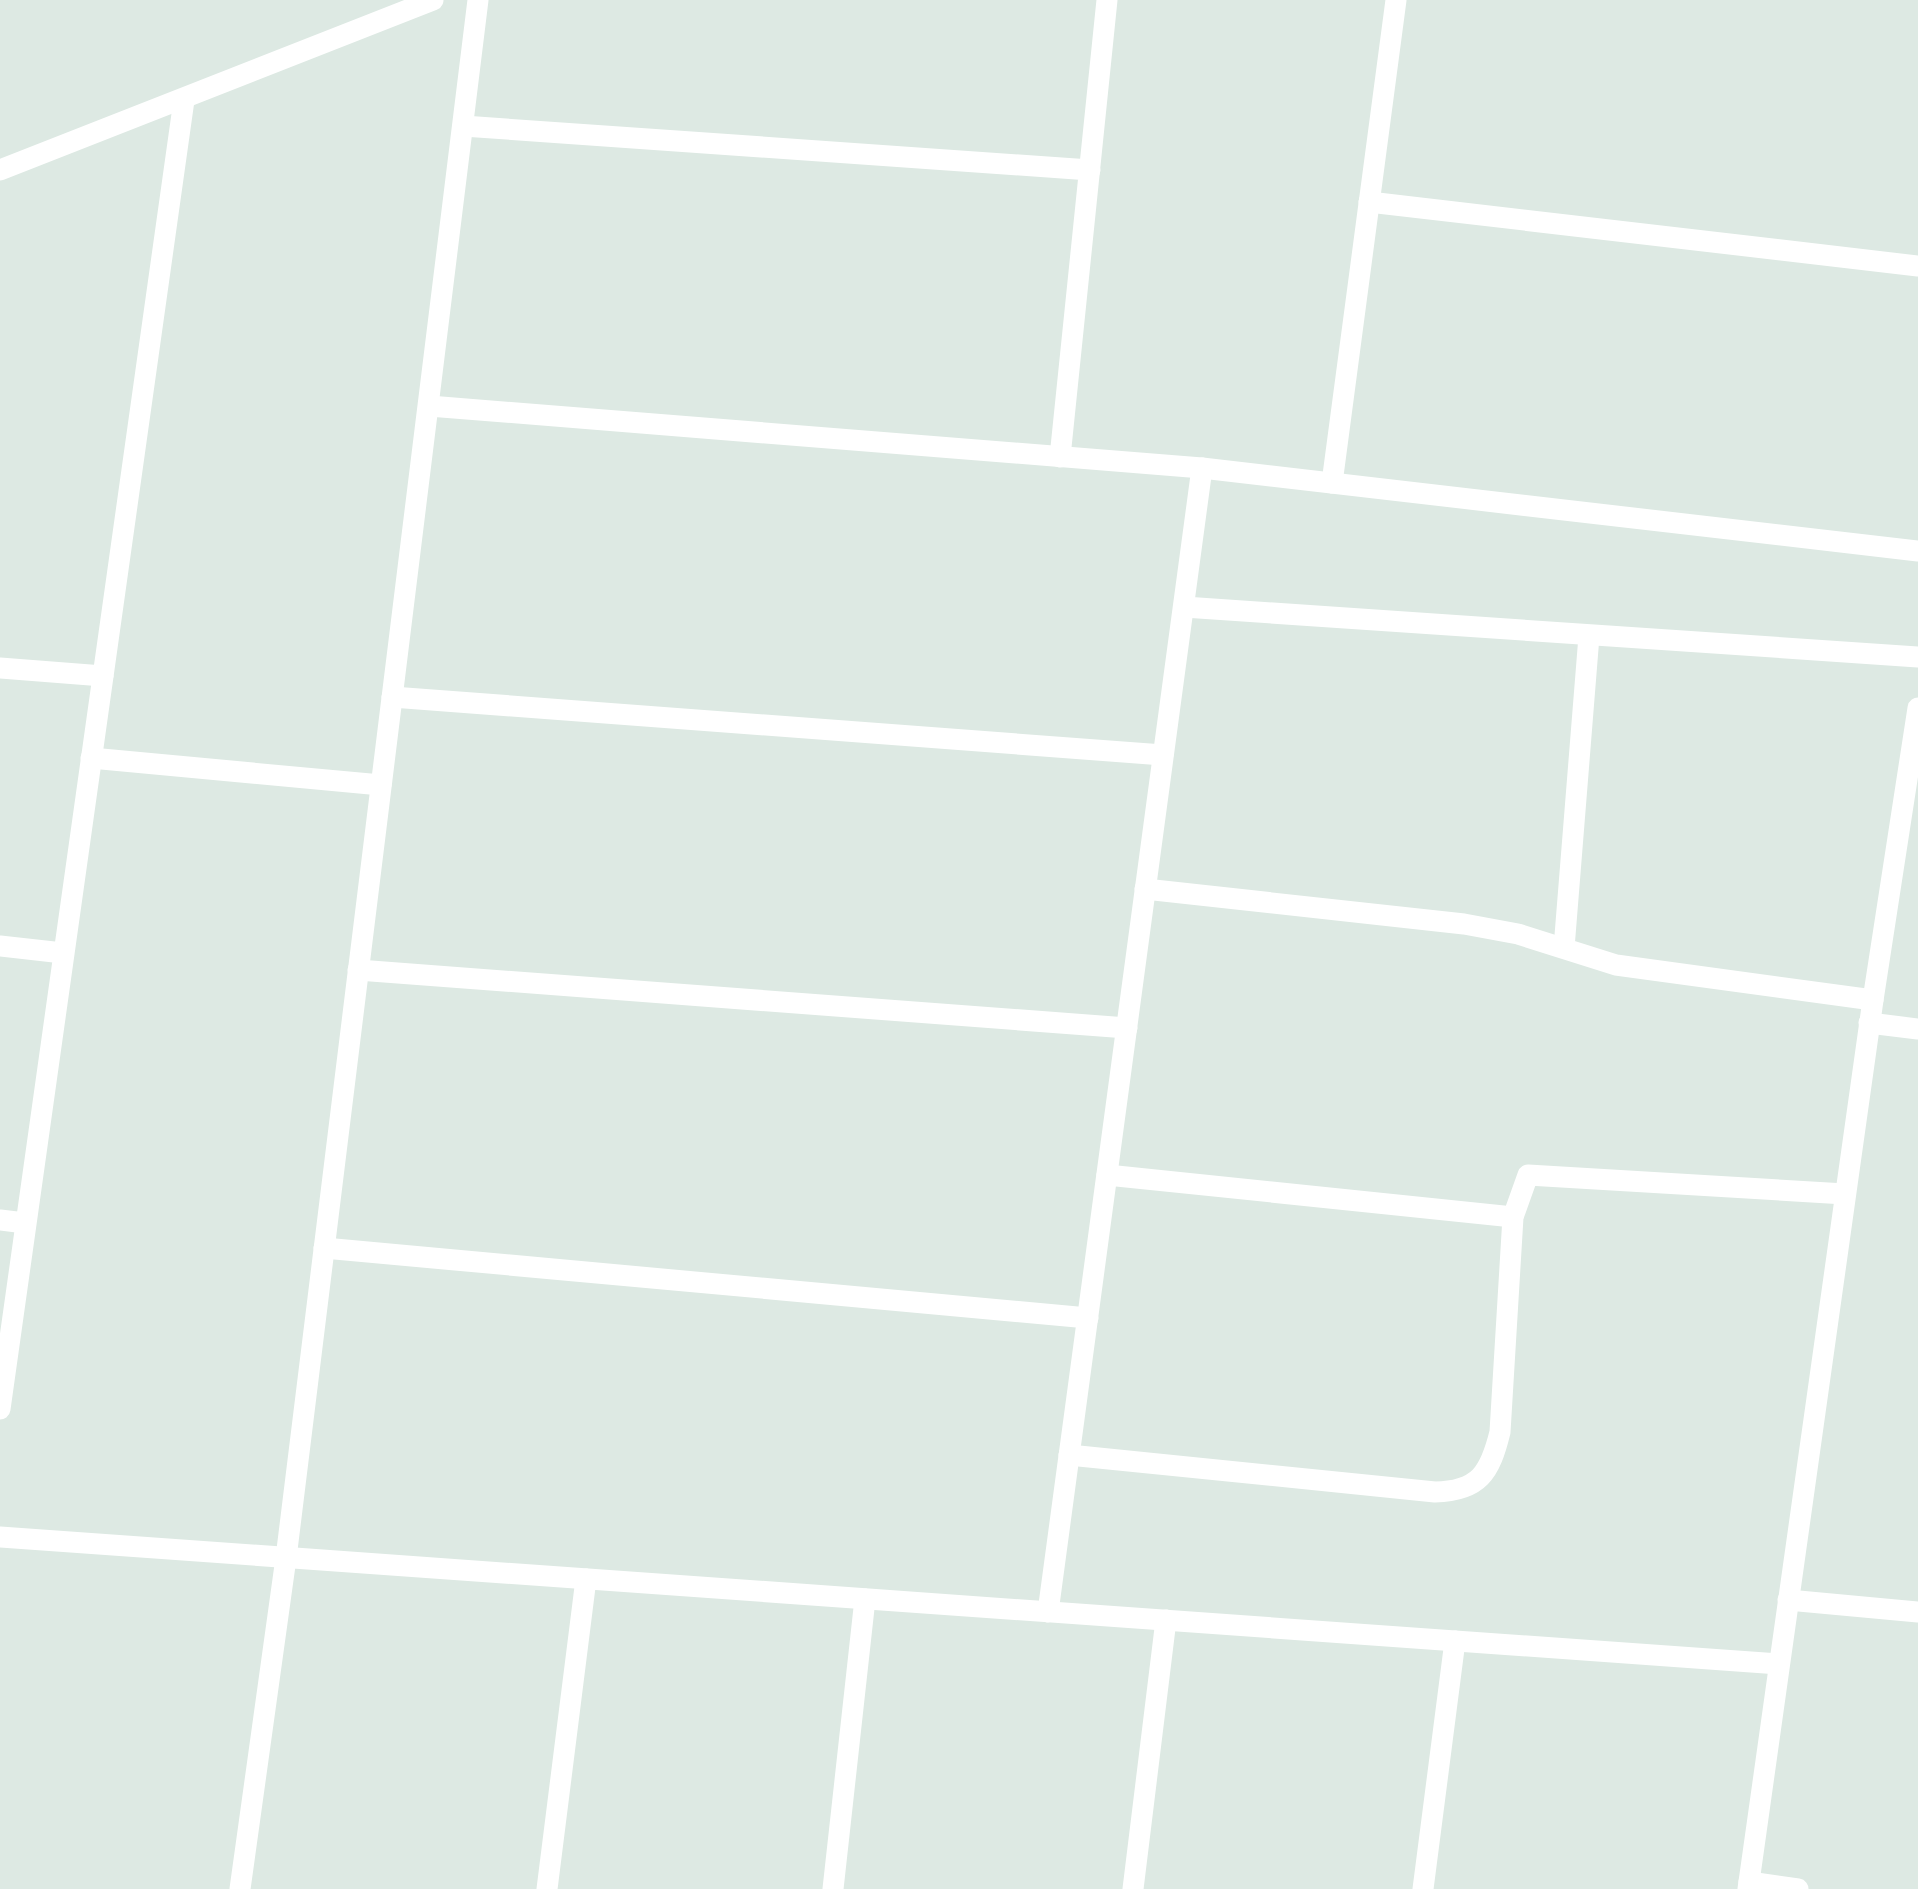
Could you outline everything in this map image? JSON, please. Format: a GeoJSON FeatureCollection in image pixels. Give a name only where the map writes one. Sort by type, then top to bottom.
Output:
{"type":"FeatureCollection","features":[{"type":"Feature","properties":{"kind":"street"},"geometry":{"type":"LineString","coordinates":[[0,170],[433,0]]}},
{"type":"Feature","properties":{"kind":"street"},"geometry":{"type":"LineString","coordinates":[[240,1889],[286,1558],[478,0]]}},
{"type":"Feature","properties":{"kind":"street"},"geometry":{"type":"LineString","coordinates":[[1060,457],[1107,0]]}},
{"type":"Feature","properties":{"kind":"street"},"geometry":{"type":"LineString","coordinates":[[1332,483],[1396,0]]}},
{"type":"Feature","properties":{"kind":"street"},"geometry":{"type":"LineString","coordinates":[[0,1409],[184,100]]}},
{"type":"Feature","properties":{"kind":"street"},"geometry":{"type":"LineString","coordinates":[[463,126],[1090,170]]}},
{"type":"Feature","properties":{"kind":"street"},"geometry":{"type":"LineString","coordinates":[[1369,202],[1918,266]]}},
{"type":"Feature","properties":{"kind":"street"},"geometry":{"type":"LineString","coordinates":[[429,406],[1202,468],[1918,551]]}},
{"type":"Feature","properties":{"kind":"street"},"geometry":{"type":"LineString","coordinates":[[1048,1612],[1202,468]]}},
{"type":"Feature","properties":{"kind":"street"},"geometry":{"type":"LineString","coordinates":[[1184,607],[1918,657]]}},
{"type":"Feature","properties":{"kind":"street"},"geometry":{"type":"LineString","coordinates":[[1564,948],[1589,636]]}},
{"type":"Feature","properties":{"kind":"street"},"geometry":{"type":"LineString","coordinates":[[0,668],[103,676]]}},
{"type":"Feature","properties":{"kind":"street"},"geometry":{"type":"LineString","coordinates":[[392,696],[1163,755]]}},
{"type":"Feature","properties":{"kind":"street"},"geometry":{"type":"LineString","coordinates":[[1798,1889],[1749,1886],[1872,1000],[1918,711]]}},
{"type":"Feature","properties":{"kind":"street"},"geometry":{"type":"LineString","coordinates":[[91,758],[381,785]]}},
{"type":"Feature","properties":{"kind":"street"},"geometry":{"type":"LineString","coordinates":[[1145,889],[1464,924],[1518,934],[1616,965],[1872,1000]]}},
{"type":"Feature","properties":{"kind":"street"},"geometry":{"type":"LineString","coordinates":[[0,946],[63,953]]}},
{"type":"Feature","properties":{"kind":"street"},"geometry":{"type":"LineString","coordinates":[[358,971],[1127,1028]]}},
{"type":"Feature","properties":{"kind":"street"},"geometry":{"type":"LineString","coordinates":[[1869,1023],[1918,1029]]}},
{"type":"Feature","properties":{"kind":"street"},"geometry":{"type":"LineString","coordinates":[[1107,1175],[1513,1217]]}},
{"type":"Feature","properties":{"kind":"street"},"geometry":{"type":"LineString","coordinates":[[1069,1455],[1451,1492],[1475,1482],[1490,1465],[1500,1432],[1513,1217],[1528,1175],[1845,1194]]}},
{"type":"Feature","properties":{"kind":"street"},"geometry":{"type":"LineString","coordinates":[[0,1220],[25,1223]]}},
{"type":"Feature","properties":{"kind":"street"},"geometry":{"type":"LineString","coordinates":[[324,1248],[1088,1318]]}},
{"type":"Feature","properties":{"kind":"street"},"geometry":{"type":"LineString","coordinates":[[0,1537],[1779,1664]]}},
{"type":"Feature","properties":{"kind":"street"},"geometry":{"type":"LineString","coordinates":[[547,1889],[586,1579]]}},
{"type":"Feature","properties":{"kind":"street"},"geometry":{"type":"LineString","coordinates":[[832,1889],[865,1599]]}},
{"type":"Feature","properties":{"kind":"street"},"geometry":{"type":"LineString","coordinates":[[1788,1600],[1918,1612]]}},
{"type":"Feature","properties":{"kind":"street"},"geometry":{"type":"LineString","coordinates":[[1133,1889],[1166,1620]]}},
{"type":"Feature","properties":{"kind":"street"},"geometry":{"type":"LineString","coordinates":[[1423,1889],[1455,1641]]}}]}
